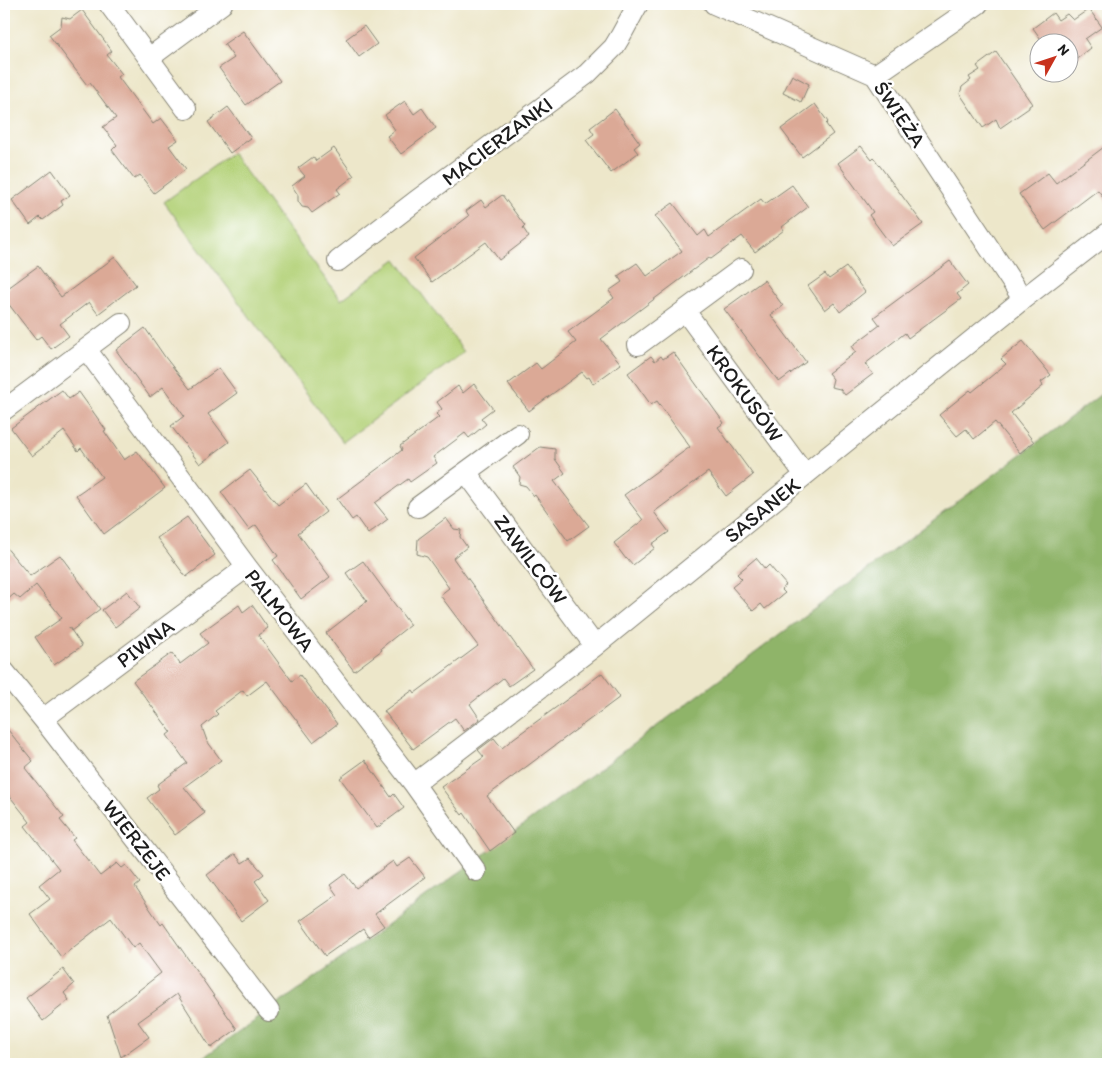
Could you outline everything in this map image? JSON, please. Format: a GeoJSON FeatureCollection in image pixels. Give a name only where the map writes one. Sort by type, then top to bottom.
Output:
{"type":"FeatureCollection","features":[{"type":"Feature","properties":{"kind":"street"},"geometry":{"type":"LineString","coordinates":[[109,4],[186,109]]}},
{"type":"Feature","properties":{"kind":"street"},"geometry":{"type":"LineString","coordinates":[[149,58],[222,4]]}},
{"type":"Feature","properties":{"kind":"street","name":"MACIERZANKI"},"geometry":{"type":"LineString","coordinates":[[338,261],[587,74],[614,47],[638,4]]}},
{"type":"Feature","properties":{"kind":"street","name":"ŚWIEŻA"},"geometry":{"type":"LineString","coordinates":[[714,4],[875,75],[1023,299]]}},
{"type":"Feature","properties":{"kind":"street"},"geometry":{"type":"LineString","coordinates":[[875,75],[978,4]]}},
{"type":"Feature","properties":{"kind":"street","name":"SASANEK"},"geometry":{"type":"LineString","coordinates":[[414,784],[596,646],[1023,299],[1108,233]]}},
{"type":"Feature","properties":{"kind":"street"},"geometry":{"type":"LineString","coordinates":[[638,345],[742,269]]}},
{"type":"Feature","properties":{"kind":"street","name":"KROKUSÓW"},"geometry":{"type":"LineString","coordinates":[[685,311],[805,475]]}},
{"type":"Feature","properties":{"kind":"street"},"geometry":{"type":"LineString","coordinates":[[4,410],[121,323]]}},
{"type":"Feature","properties":{"kind":"street","name":"PALMOWA"},"geometry":{"type":"LineString","coordinates":[[86,349],[247,567],[414,784],[476,871]]}},
{"type":"Feature","properties":{"kind":"street"},"geometry":{"type":"LineString","coordinates":[[418,507],[518,434]]}},
{"type":"Feature","properties":{"kind":"street","name":"ZAWILCÓW"},"geometry":{"type":"LineString","coordinates":[[466,472],[596,646]]}},
{"type":"Feature","properties":{"kind":"street","name":"PIWNA"},"geometry":{"type":"LineString","coordinates":[[44,719],[247,567]]}},
{"type":"Feature","properties":{"kind":"street","name":"WIERZEJE"},"geometry":{"type":"LineString","coordinates":[[4,671],[44,719],[269,1011]]}},
{"type":"Feature","properties":{"kind":"green space"},"geometry":{"type":"Polygon","coordinates":[[[232,153],[341,300],[396,259],[464,352],[343,442],[164,202],[232,153]]]}},
{"type":"Feature","properties":{"kind":"green space"},"geometry":{"type":"Polygon","coordinates":[[[1108,389],[1108,1064],[194,1064],[527,823],[1108,389]]]}},
{"type":"Feature","properties":{"kind":"building"},"geometry":{"type":"Polygon","coordinates":[[[1089,9],[1102,27],[1085,39],[1091,48],[1080,56],[1080,32],[1036,32],[1033,28],[1053,13],[1058,20],[1067,14],[1073,20],[1089,9]]]}},
{"type":"Feature","properties":{"kind":"building"},"geometry":{"type":"Polygon","coordinates":[[[82,10],[112,51],[107,55],[122,74],[118,77],[153,124],[161,118],[178,140],[169,146],[186,169],[154,193],[140,175],[134,179],[112,150],[117,145],[103,127],[116,118],[90,83],[87,85],[49,35],[61,26],[62,17],[70,19],[82,10]]]}},
{"type":"Feature","properties":{"kind":"building"},"geometry":{"type":"Polygon","coordinates":[[[364,26],[377,44],[359,57],[346,39],[364,26]]]}},
{"type":"Feature","properties":{"kind":"building"},"geometry":{"type":"Polygon","coordinates":[[[243,31],[280,81],[246,105],[219,68],[234,58],[224,44],[243,31]]]}},
{"type":"Feature","properties":{"kind":"building"},"geometry":{"type":"Polygon","coordinates":[[[996,52],[1032,104],[1000,128],[996,119],[983,128],[960,94],[962,87],[971,80],[969,77],[980,70],[977,66],[996,52]]]}},
{"type":"Feature","properties":{"kind":"building"},"geometry":{"type":"Polygon","coordinates":[[[792,75],[809,84],[801,102],[783,93],[792,75]]]}},
{"type":"Feature","properties":{"kind":"building"},"geometry":{"type":"Polygon","coordinates":[[[405,101],[414,114],[422,108],[436,128],[401,154],[387,136],[395,130],[385,115],[405,101]]]}},
{"type":"Feature","properties":{"kind":"building"},"geometry":{"type":"Polygon","coordinates":[[[815,104],[828,122],[826,124],[833,134],[802,157],[781,129],[815,104]]]}},
{"type":"Feature","properties":{"kind":"building"},"geometry":{"type":"Polygon","coordinates":[[[228,107],[251,138],[230,153],[208,122],[228,107]]]}},
{"type":"Feature","properties":{"kind":"building"},"geometry":{"type":"Polygon","coordinates":[[[615,109],[640,143],[634,148],[638,153],[611,173],[586,140],[594,134],[590,128],[615,109]]]}},
{"type":"Feature","properties":{"kind":"building"},"geometry":{"type":"Polygon","coordinates":[[[1108,144],[1108,204],[1098,190],[1045,230],[1019,194],[1048,173],[1056,183],[1108,144]]]}},
{"type":"Feature","properties":{"kind":"building"},"geometry":{"type":"Polygon","coordinates":[[[861,146],[872,160],[874,158],[923,224],[892,246],[869,215],[873,212],[838,163],[861,146]]]}},
{"type":"Feature","properties":{"kind":"building"},"geometry":{"type":"Polygon","coordinates":[[[334,148],[354,176],[337,189],[340,193],[312,213],[308,208],[302,207],[298,201],[298,195],[292,186],[305,176],[298,168],[313,157],[316,161],[334,148]]]}},
{"type":"Feature","properties":{"kind":"building"},"geometry":{"type":"Polygon","coordinates":[[[52,170],[70,195],[61,201],[63,205],[43,220],[40,217],[30,225],[12,200],[52,170]]]}},
{"type":"Feature","properties":{"kind":"building"},"geometry":{"type":"Polygon","coordinates":[[[792,185],[808,207],[782,227],[784,230],[755,252],[742,236],[711,259],[709,258],[601,339],[621,364],[593,384],[589,377],[587,378],[582,372],[529,411],[508,384],[536,363],[541,369],[576,342],[568,332],[614,298],[609,291],[622,282],[618,276],[637,263],[647,276],[682,251],[655,216],[673,203],[698,236],[705,230],[709,237],[761,199],[765,204],[792,185]]]}},
{"type":"Feature","properties":{"kind":"building"},"geometry":{"type":"Polygon","coordinates":[[[502,195],[525,226],[523,228],[529,237],[499,260],[486,242],[432,282],[414,258],[469,216],[466,211],[481,200],[486,207],[502,195]]]}},
{"type":"Feature","properties":{"kind":"building"},"geometry":{"type":"Polygon","coordinates":[[[115,257],[136,285],[98,314],[89,302],[60,324],[69,336],[51,349],[41,336],[36,340],[4,298],[4,291],[38,266],[61,297],[115,257]]]}},
{"type":"Feature","properties":{"kind":"building"},"geometry":{"type":"Polygon","coordinates":[[[950,261],[968,285],[957,294],[961,299],[908,338],[905,333],[865,364],[873,374],[845,395],[840,389],[831,387],[833,379],[828,373],[856,352],[852,346],[880,325],[874,317],[950,261]]]}},
{"type":"Feature","properties":{"kind":"building"},"geometry":{"type":"Polygon","coordinates":[[[846,267],[865,292],[840,312],[834,303],[825,310],[808,286],[825,274],[829,279],[846,267]]]}},
{"type":"Feature","properties":{"kind":"building"},"geometry":{"type":"Polygon","coordinates":[[[764,280],[783,306],[771,315],[806,362],[779,382],[724,309],[764,280]]]}},
{"type":"Feature","properties":{"kind":"building"},"geometry":{"type":"Polygon","coordinates":[[[145,328],[190,389],[219,368],[237,393],[208,414],[229,442],[200,464],[171,426],[184,416],[163,387],[150,397],[116,350],[145,328]]]}},
{"type":"Feature","properties":{"kind":"building"},"geometry":{"type":"Polygon","coordinates":[[[1023,341],[1051,375],[1041,382],[1043,386],[1011,413],[1034,442],[1020,453],[995,422],[974,439],[966,429],[957,436],[939,415],[970,390],[972,392],[1006,364],[1001,359],[1023,341]]]}},
{"type":"Feature","properties":{"kind":"building"},"geometry":{"type":"Polygon","coordinates":[[[673,352],[724,423],[718,427],[753,475],[726,496],[708,472],[654,512],[669,532],[652,544],[655,548],[633,565],[614,543],[643,520],[624,495],[690,447],[657,401],[651,405],[628,373],[651,356],[655,361],[661,356],[663,359],[673,352]]]}},
{"type":"Feature","properties":{"kind":"building"},"geometry":{"type":"Polygon","coordinates":[[[474,384],[493,409],[481,418],[486,424],[469,438],[465,433],[433,457],[437,463],[410,482],[408,479],[375,503],[388,519],[368,534],[356,517],[352,520],[337,499],[402,450],[400,446],[439,417],[436,414],[442,409],[437,402],[458,386],[463,393],[474,384]]]}},
{"type":"Feature","properties":{"kind":"building"},"geometry":{"type":"Polygon","coordinates":[[[62,390],[69,399],[79,392],[106,430],[104,431],[124,460],[137,451],[165,488],[104,534],[76,495],[102,477],[81,448],[78,451],[64,431],[32,456],[11,428],[62,390]]]}},
{"type":"Feature","properties":{"kind":"building"},"geometry":{"type":"Polygon","coordinates":[[[540,447],[555,449],[555,459],[565,473],[554,481],[589,526],[568,541],[535,495],[526,486],[519,484],[520,477],[513,467],[540,447]]]}},
{"type":"Feature","properties":{"kind":"building"},"geometry":{"type":"Polygon","coordinates":[[[250,470],[278,505],[306,484],[326,512],[298,533],[330,577],[301,599],[273,560],[278,556],[256,525],[249,530],[221,492],[250,470]]]}},
{"type":"Feature","properties":{"kind":"building"},"geometry":{"type":"Polygon","coordinates":[[[187,517],[215,555],[186,577],[157,538],[187,517]]]}},
{"type":"Feature","properties":{"kind":"building"},"geometry":{"type":"Polygon","coordinates":[[[446,518],[454,529],[461,530],[460,537],[467,547],[453,558],[533,669],[509,686],[503,678],[470,704],[480,719],[464,731],[455,718],[413,749],[384,711],[413,690],[415,693],[478,646],[440,595],[449,588],[427,557],[417,554],[418,539],[446,518]]]}},
{"type":"Feature","properties":{"kind":"building"},"geometry":{"type":"Polygon","coordinates":[[[4,545],[30,576],[60,555],[100,609],[71,631],[82,646],[54,665],[35,637],[62,618],[36,585],[20,599],[14,594],[4,603],[4,545]]]}},
{"type":"Feature","properties":{"kind":"building"},"geometry":{"type":"Polygon","coordinates":[[[756,558],[765,569],[769,565],[786,585],[781,589],[785,593],[765,609],[761,604],[753,611],[732,587],[742,579],[737,574],[756,558]]]}},
{"type":"Feature","properties":{"kind":"building"},"geometry":{"type":"Polygon","coordinates":[[[363,561],[410,625],[381,648],[382,650],[354,671],[326,633],[367,601],[346,573],[363,561]]]}},
{"type":"Feature","properties":{"kind":"building"},"geometry":{"type":"Polygon","coordinates":[[[127,591],[140,608],[115,627],[102,610],[127,591]]]}},
{"type":"Feature","properties":{"kind":"building"},"geometry":{"type":"Polygon","coordinates":[[[239,605],[243,612],[252,605],[268,628],[258,635],[292,681],[300,675],[337,724],[313,742],[267,681],[247,696],[243,690],[215,711],[218,714],[202,727],[207,741],[221,760],[184,787],[205,813],[175,835],[147,798],[159,789],[157,785],[187,763],[167,735],[171,732],[133,681],[172,653],[180,664],[208,643],[200,633],[239,605]]]}},
{"type":"Feature","properties":{"kind":"building"},"geometry":{"type":"Polygon","coordinates":[[[602,673],[620,697],[487,796],[514,833],[490,851],[464,813],[462,815],[441,787],[484,757],[478,750],[494,738],[502,748],[602,673]]]}},
{"type":"Feature","properties":{"kind":"building"},"geometry":{"type":"Polygon","coordinates":[[[4,725],[33,761],[25,768],[64,817],[60,820],[75,838],[72,840],[100,876],[117,863],[122,868],[126,865],[140,883],[135,887],[161,925],[163,923],[237,1029],[211,1048],[177,994],[138,1022],[149,1037],[121,1057],[107,1015],[161,973],[139,943],[133,948],[111,918],[61,957],[30,914],[50,899],[39,885],[59,869],[25,826],[30,822],[4,789],[4,725]]]}},
{"type":"Feature","properties":{"kind":"building"},"geometry":{"type":"Polygon","coordinates":[[[365,760],[391,797],[394,794],[404,808],[377,828],[340,778],[365,760]]]}},
{"type":"Feature","properties":{"kind":"building"},"geometry":{"type":"Polygon","coordinates":[[[235,854],[242,863],[250,858],[264,874],[255,881],[269,900],[241,921],[207,875],[235,854]]]}},
{"type":"Feature","properties":{"kind":"building"},"geometry":{"type":"Polygon","coordinates":[[[410,858],[425,877],[375,914],[384,926],[368,937],[363,929],[325,956],[300,921],[337,895],[330,885],[345,874],[356,888],[393,861],[397,867],[410,858]]]}},
{"type":"Feature","properties":{"kind":"building"},"geometry":{"type":"Polygon","coordinates":[[[63,969],[74,984],[64,993],[69,1000],[43,1021],[26,998],[63,969]]]}}]}
